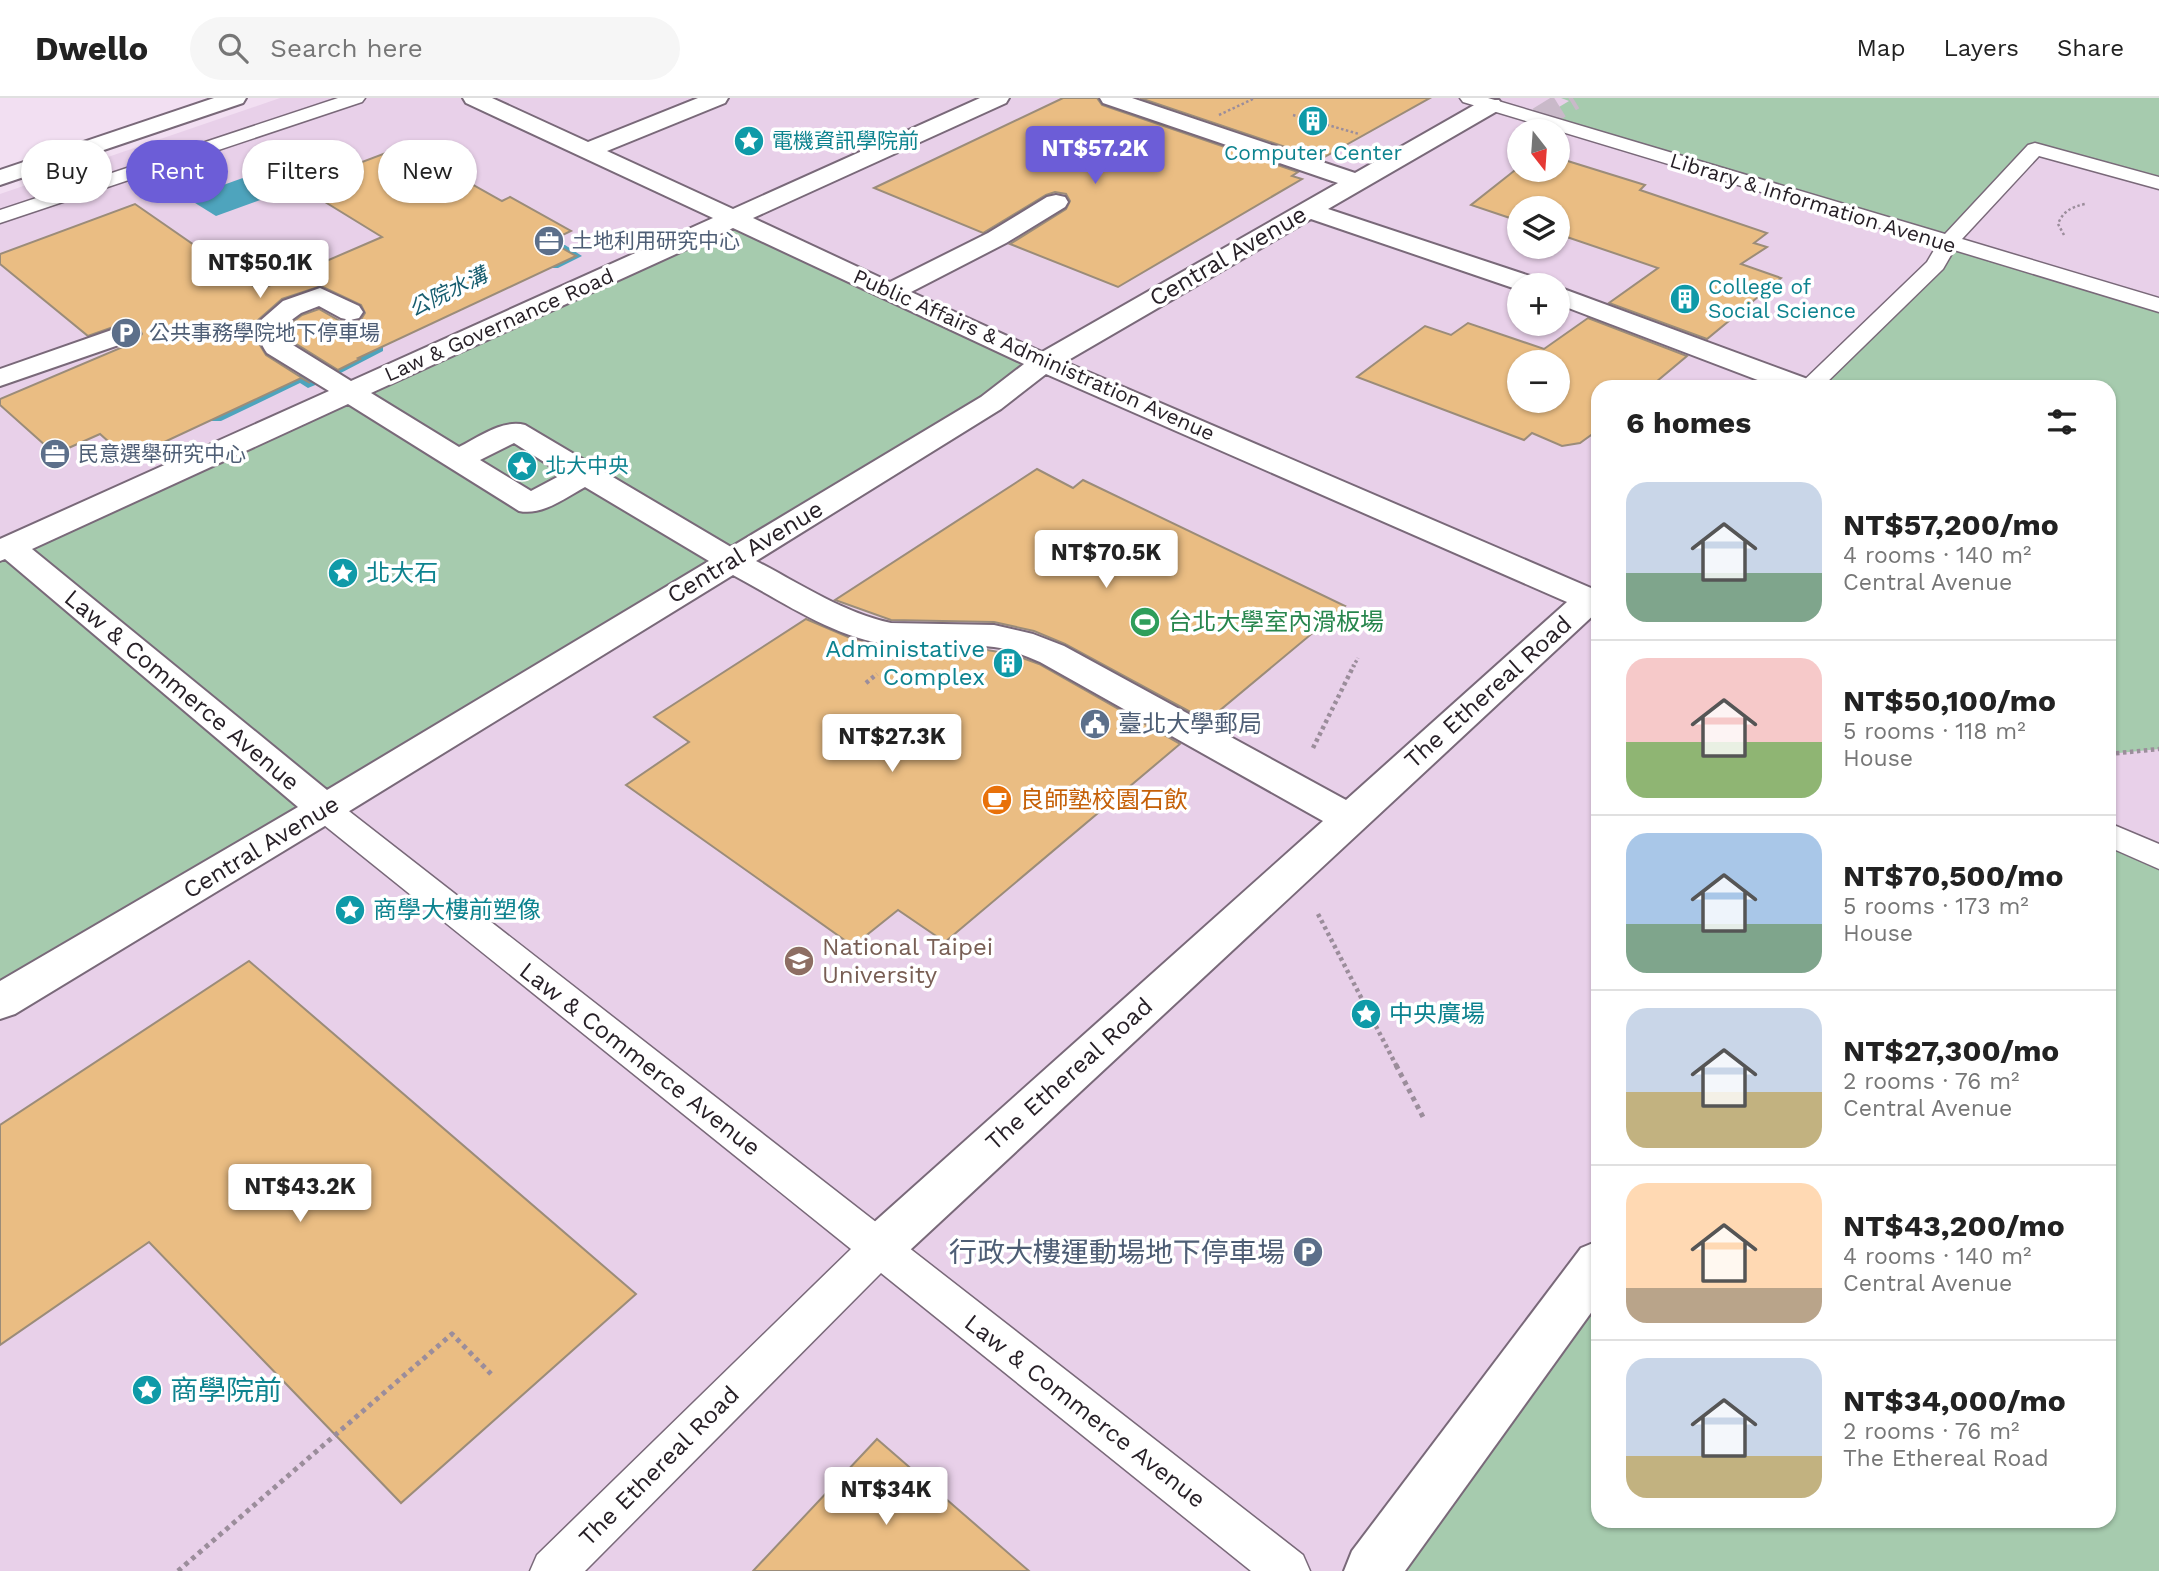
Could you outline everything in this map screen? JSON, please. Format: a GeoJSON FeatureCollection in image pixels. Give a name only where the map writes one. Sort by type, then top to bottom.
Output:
{"type":"FeatureCollection","features":[{"type":"Feature","properties":{"kind":"street"},"geometry":{"type":"LineString","coordinates":[[0,178],[235,98]]}},
{"type":"Feature","properties":{"kind":"street","name":"Public Affairs & Administration Avenue"},"geometry":{"type":"LineString","coordinates":[[474,98],[1043,363],[1591,597]]}},
{"type":"Feature","properties":{"kind":"street"},"geometry":{"type":"LineString","coordinates":[[587,150],[717,98]]}},
{"type":"Feature","properties":{"kind":"street","name":"Law & Governance Road"},"geometry":{"type":"LineString","coordinates":[[3,545],[351,392],[998,98]]}},
{"type":"Feature","properties":{"kind":"street"},"geometry":{"type":"LineString","coordinates":[[1111,98],[1357,182]]}},
{"type":"Feature","properties":{"kind":"street","name":"Central Avenue"},"geometry":{"type":"LineString","coordinates":[[0,1002],[324,809],[991,403],[1043,363],[1357,182],[1480,101]]}},
{"type":"Feature","properties":{"kind":"street"},"geometry":{"type":"LineString","coordinates":[[891,292],[997,238],[1056,202]]}},
{"type":"Feature","properties":{"kind":"street"},"geometry":{"type":"LineString","coordinates":[[1308,210],[1507,277]]}},
{"type":"Feature","properties":{"kind":"street"},"geometry":{"type":"LineString","coordinates":[[350,312],[320,296],[292,307],[273,321],[271,335],[277,347],[530,503],[585,474]]}},
{"type":"Feature","properties":{"kind":"street"},"geometry":{"type":"LineString","coordinates":[[1570,300],[1783,380]]}},
{"type":"Feature","properties":{"kind":"street"},"geometry":{"type":"LineString","coordinates":[[0,378],[126,333]]}},
{"type":"Feature","properties":{"kind":"street"},"geometry":{"type":"LineString","coordinates":[[459,459],[515,432],[732,561],[837,617],[868,629],[891,634],[994,636],[1021,642],[1052,654],[1349,818]]}},
{"type":"Feature","properties":{"kind":"street","name":"Law & Commerce Avenue"},"geometry":{"type":"LineString","coordinates":[[3,545],[324,809]]}},
{"type":"Feature","properties":{"kind":"street","name":"The Ethereal Road"},"geometry":{"type":"LineString","coordinates":[[879,1248],[1349,818],[1591,603]]}},
{"type":"Feature","properties":{"kind":"street"},"geometry":{"type":"LineString","coordinates":[[1372,1571],[1591,1273]]}},
{"type":"Feature","properties":{"kind":"lane"},"geometry":{"type":"LineString","coordinates":[[0,217],[355,98]]}},
{"type":"Feature","properties":{"kind":"lane","name":"Library & Information Avenue"},"geometry":{"type":"LineString","coordinates":[[1480,101],[2159,305]]}},
{"type":"Feature","properties":{"kind":"lane"},"geometry":{"type":"LineString","coordinates":[[1815,380],[1936,265],[1948,243],[2035,149],[2159,183]]}},
{"type":"Feature","properties":{"kind":"lane","name":"Law & Commerce Avenue"},"geometry":{"type":"LineString","coordinates":[[324,809],[1287,1571]]}},
{"type":"Feature","properties":{"kind":"lane"},"geometry":{"type":"LineString","coordinates":[[2116,837],[2159,856]]}},
{"type":"Feature","properties":{"kind":"lane","name":"The Ethereal Road"},"geometry":{"type":"LineString","coordinates":[[554,1571],[879,1248]]}},
{"type":"Feature","properties":{"kind":"path"},"geometry":{"type":"LineString","coordinates":[[1236,98],[1260,106]]}},
{"type":"Feature","properties":{"kind":"path"},"geometry":{"type":"LineString","coordinates":[[1219,115],[1255,98]]}},
{"type":"Feature","properties":{"kind":"path"},"geometry":{"type":"LineString","coordinates":[[1286,113],[1363,136]]}},
{"type":"Feature","properties":{"kind":"path"},"geometry":{"type":"LineString","coordinates":[[2070,240],[2057,223],[2061,214],[2072,207],[2088,203]]}},
{"type":"Feature","properties":{"kind":"path"},"geometry":{"type":"LineString","coordinates":[[2116,753],[2159,749]]}},
{"type":"Feature","properties":{"kind":"path"},"geometry":{"type":"LineString","coordinates":[[178,1571],[452,1334],[491,1374]]}},
{"type":"Feature","properties":{"kind":"shaded area","name":"National Taipei University"},"geometry":{"type":"Polygon","coordinates":[[[280,98],[2159,98],[2159,1571],[0,1571],[0,194],[21,187],[21,203],[112,203],[112,156],[126,151],[126,203],[228,203],[228,140],[158,140],[280,98]]]}},
{"type":"Feature","properties":{"kind":"green space"},"geometry":{"type":"Polygon","coordinates":[[[1561,98],[2159,98],[2159,183],[2035,149],[1948,243],[2159,305],[2159,749],[2116,753],[2116,380],[1815,380],[1947,244],[1570,128],[1570,119],[1539,119],[1569,101],[1561,98]]]}},
{"type":"Feature","properties":{"kind":"green space"},"geometry":{"type":"Polygon","coordinates":[[[734,218],[1043,363],[0,1002],[0,551],[734,218]]]}},
{"type":"Feature","properties":{"kind":"green space"},"geometry":{"type":"Polygon","coordinates":[[[2116,837],[2159,857],[2159,1571],[1372,1571],[1591,1273],[1591,1528],[2116,1528],[2116,837]]]}},
{"type":"Feature","properties":{"kind":"water"},"geometry":{"type":"Polygon","coordinates":[[[242,178],[242,203],[252,203],[216,216],[195,203],[228,203],[228,183],[242,178]]]}},
{"type":"Feature","properties":{"kind":"building"},"geometry":{"type":"Polygon","coordinates":[[[1063,98],[1097,98],[1102,105],[1298,172],[1292,176],[1302,179],[1118,287],[1010,244],[1066,209],[1070,201],[1066,194],[1055,192],[1046,195],[983,233],[874,188],[1063,98]]]}},
{"type":"Feature","properties":{"kind":"building","name":"Computer Center"},"geometry":{"type":"Polygon","coordinates":[[[1140,98],[1430,98],[1321,159],[1140,98]]]}},
{"type":"Feature","properties":{"kind":"building"},"geometry":{"type":"Polygon","coordinates":[[[378,156],[378,203],[477,203],[477,187],[502,201],[510,197],[571,231],[550,241],[576,256],[358,358],[360,359],[338,370],[290,340],[289,325],[302,315],[319,309],[340,321],[360,321],[365,313],[361,305],[321,286],[282,299],[257,321],[258,342],[266,355],[310,383],[301,378],[128,459],[100,434],[55,454],[0,405],[0,399],[137,341],[142,334],[138,326],[127,322],[88,336],[0,264],[0,254],[135,204],[259,290],[382,237],[327,203],[364,203],[364,161],[378,156]]]}},
{"type":"Feature","properties":{"kind":"building"},"geometry":{"type":"Polygon","coordinates":[[[1570,162],[1645,185],[1640,190],[1767,233],[1754,243],[1767,247],[1741,264],[1781,278],[1707,339],[1609,303],[1658,268],[1570,238],[1570,196],[1507,196],[1507,217],[1471,205],[1507,176],[1507,182],[1570,182],[1570,162]]]}},
{"type":"Feature","properties":{"kind":"building"},"geometry":{"type":"Polygon","coordinates":[[[1588,318],[1687,356],[1658,380],[1591,380],[1591,435],[1580,443],[1562,446],[1532,433],[1524,440],[1357,377],[1425,326],[1451,335],[1468,323],[1544,349],[1562,336],[1570,336],[1570,331],[1588,318]]]}},
{"type":"Feature","properties":{"kind":"building"},"geometry":{"type":"Polygon","coordinates":[[[1037,469],[1073,488],[1083,480],[1345,606],[1207,721],[1065,644],[1034,631],[994,622],[891,620],[835,600],[1037,469]]]}},
{"type":"Feature","properties":{"kind":"building"},"geometry":{"type":"Polygon","coordinates":[[[806,619],[848,637],[891,648],[981,649],[1011,654],[1039,664],[1180,744],[945,942],[898,910],[853,946],[626,785],[689,742],[654,717],[806,619]]]}},
{"type":"Feature","properties":{"kind":"building"},"geometry":{"type":"Polygon","coordinates":[[[249,961],[636,1294],[401,1503],[149,1242],[0,1345],[0,1125],[249,961]]]}},
{"type":"Feature","properties":{"kind":"building"},"geometry":{"type":"Polygon","coordinates":[[[877,1439],[938,1492],[1029,1571],[753,1571],[877,1439]]]}},
{"type":"Feature","properties":{"kind":"waterway","name":"公院水溝"},"geometry":{"type":"LineString","coordinates":[[554,266],[576,256],[561,247]]}},
{"type":"Feature","properties":{"kind":"waterway","name":"公院水溝"},"geometry":{"type":"LineString","coordinates":[[324,377],[379,348]]}},
{"type":"Feature","properties":{"kind":"waterway","name":"公院水溝"},"geometry":{"type":"LineString","coordinates":[[315,371],[324,377]]}},
{"type":"Feature","properties":{"kind":"waterway","name":"公院水溝"},"geometry":{"type":"LineString","coordinates":[[216,418],[301,378],[308,384],[324,377]]}},
{"type":"Feature","properties":{"kind":"waterway","name":"公院水溝"},"geometry":{"type":"LineString","coordinates":[[324,377],[331,379]]}},
{"type":"Feature","properties":{"kind":"tunnel"},"geometry":{"type":"LineString","coordinates":[[1539,119],[1573,98]]}},
{"type":"Feature","properties":{"kind":"place","name":"Computer Center"},"geometry":{"type":"Point","coordinates":[1313,121]}},
{"type":"Feature","properties":{"kind":"place","name":"電機資訊學院前"},"geometry":{"type":"Point","coordinates":[749,141]}},
{"type":"Feature","properties":{"kind":"place","name":"土地利用研究中心"},"geometry":{"type":"Point","coordinates":[549,241]}},
{"type":"Feature","properties":{"kind":"place","name":"College of Social Science"},"geometry":{"type":"Point","coordinates":[1685,299]}},
{"type":"Feature","properties":{"kind":"place","name":"公共事務學院地下停車場"},"geometry":{"type":"Point","coordinates":[126,333]}},
{"type":"Feature","properties":{"kind":"place","name":"民意選舉研究中心"},"geometry":{"type":"Point","coordinates":[55,454]}},
{"type":"Feature","properties":{"kind":"place","name":"北大中央"},"geometry":{"type":"Point","coordinates":[522,466]}},
{"type":"Feature","properties":{"kind":"place","name":"北大石"},"geometry":{"type":"Point","coordinates":[343,573]}},
{"type":"Feature","properties":{"kind":"place","name":"台北大學室內滑板場"},"geometry":{"type":"Point","coordinates":[1145,622]}},
{"type":"Feature","properties":{"kind":"place","name":"Administative Complex"},"geometry":{"type":"Point","coordinates":[1008,663]}},
{"type":"Feature","properties":{"kind":"place","name":"臺北大學郵局"},"geometry":{"type":"Point","coordinates":[1095,724]}},
{"type":"Feature","properties":{"kind":"place","name":"良師塾校園石飲"},"geometry":{"type":"Point","coordinates":[997,800]}},
{"type":"Feature","properties":{"kind":"place","name":"商學大樓前塑像"},"geometry":{"type":"Point","coordinates":[350,910]}},
{"type":"Feature","properties":{"kind":"place","name":"National Taipei University"},"geometry":{"type":"Point","coordinates":[799,961]}},
{"type":"Feature","properties":{"kind":"place","name":"中央廣場"},"geometry":{"type":"Point","coordinates":[1366,1014]}},
{"type":"Feature","properties":{"kind":"place","name":"行政大樓運動場地下停車場"},"geometry":{"type":"Point","coordinates":[1308,1252]}},
{"type":"Feature","properties":{"kind":"place","name":"商學院前"},"geometry":{"type":"Point","coordinates":[147,1390]}}]}
